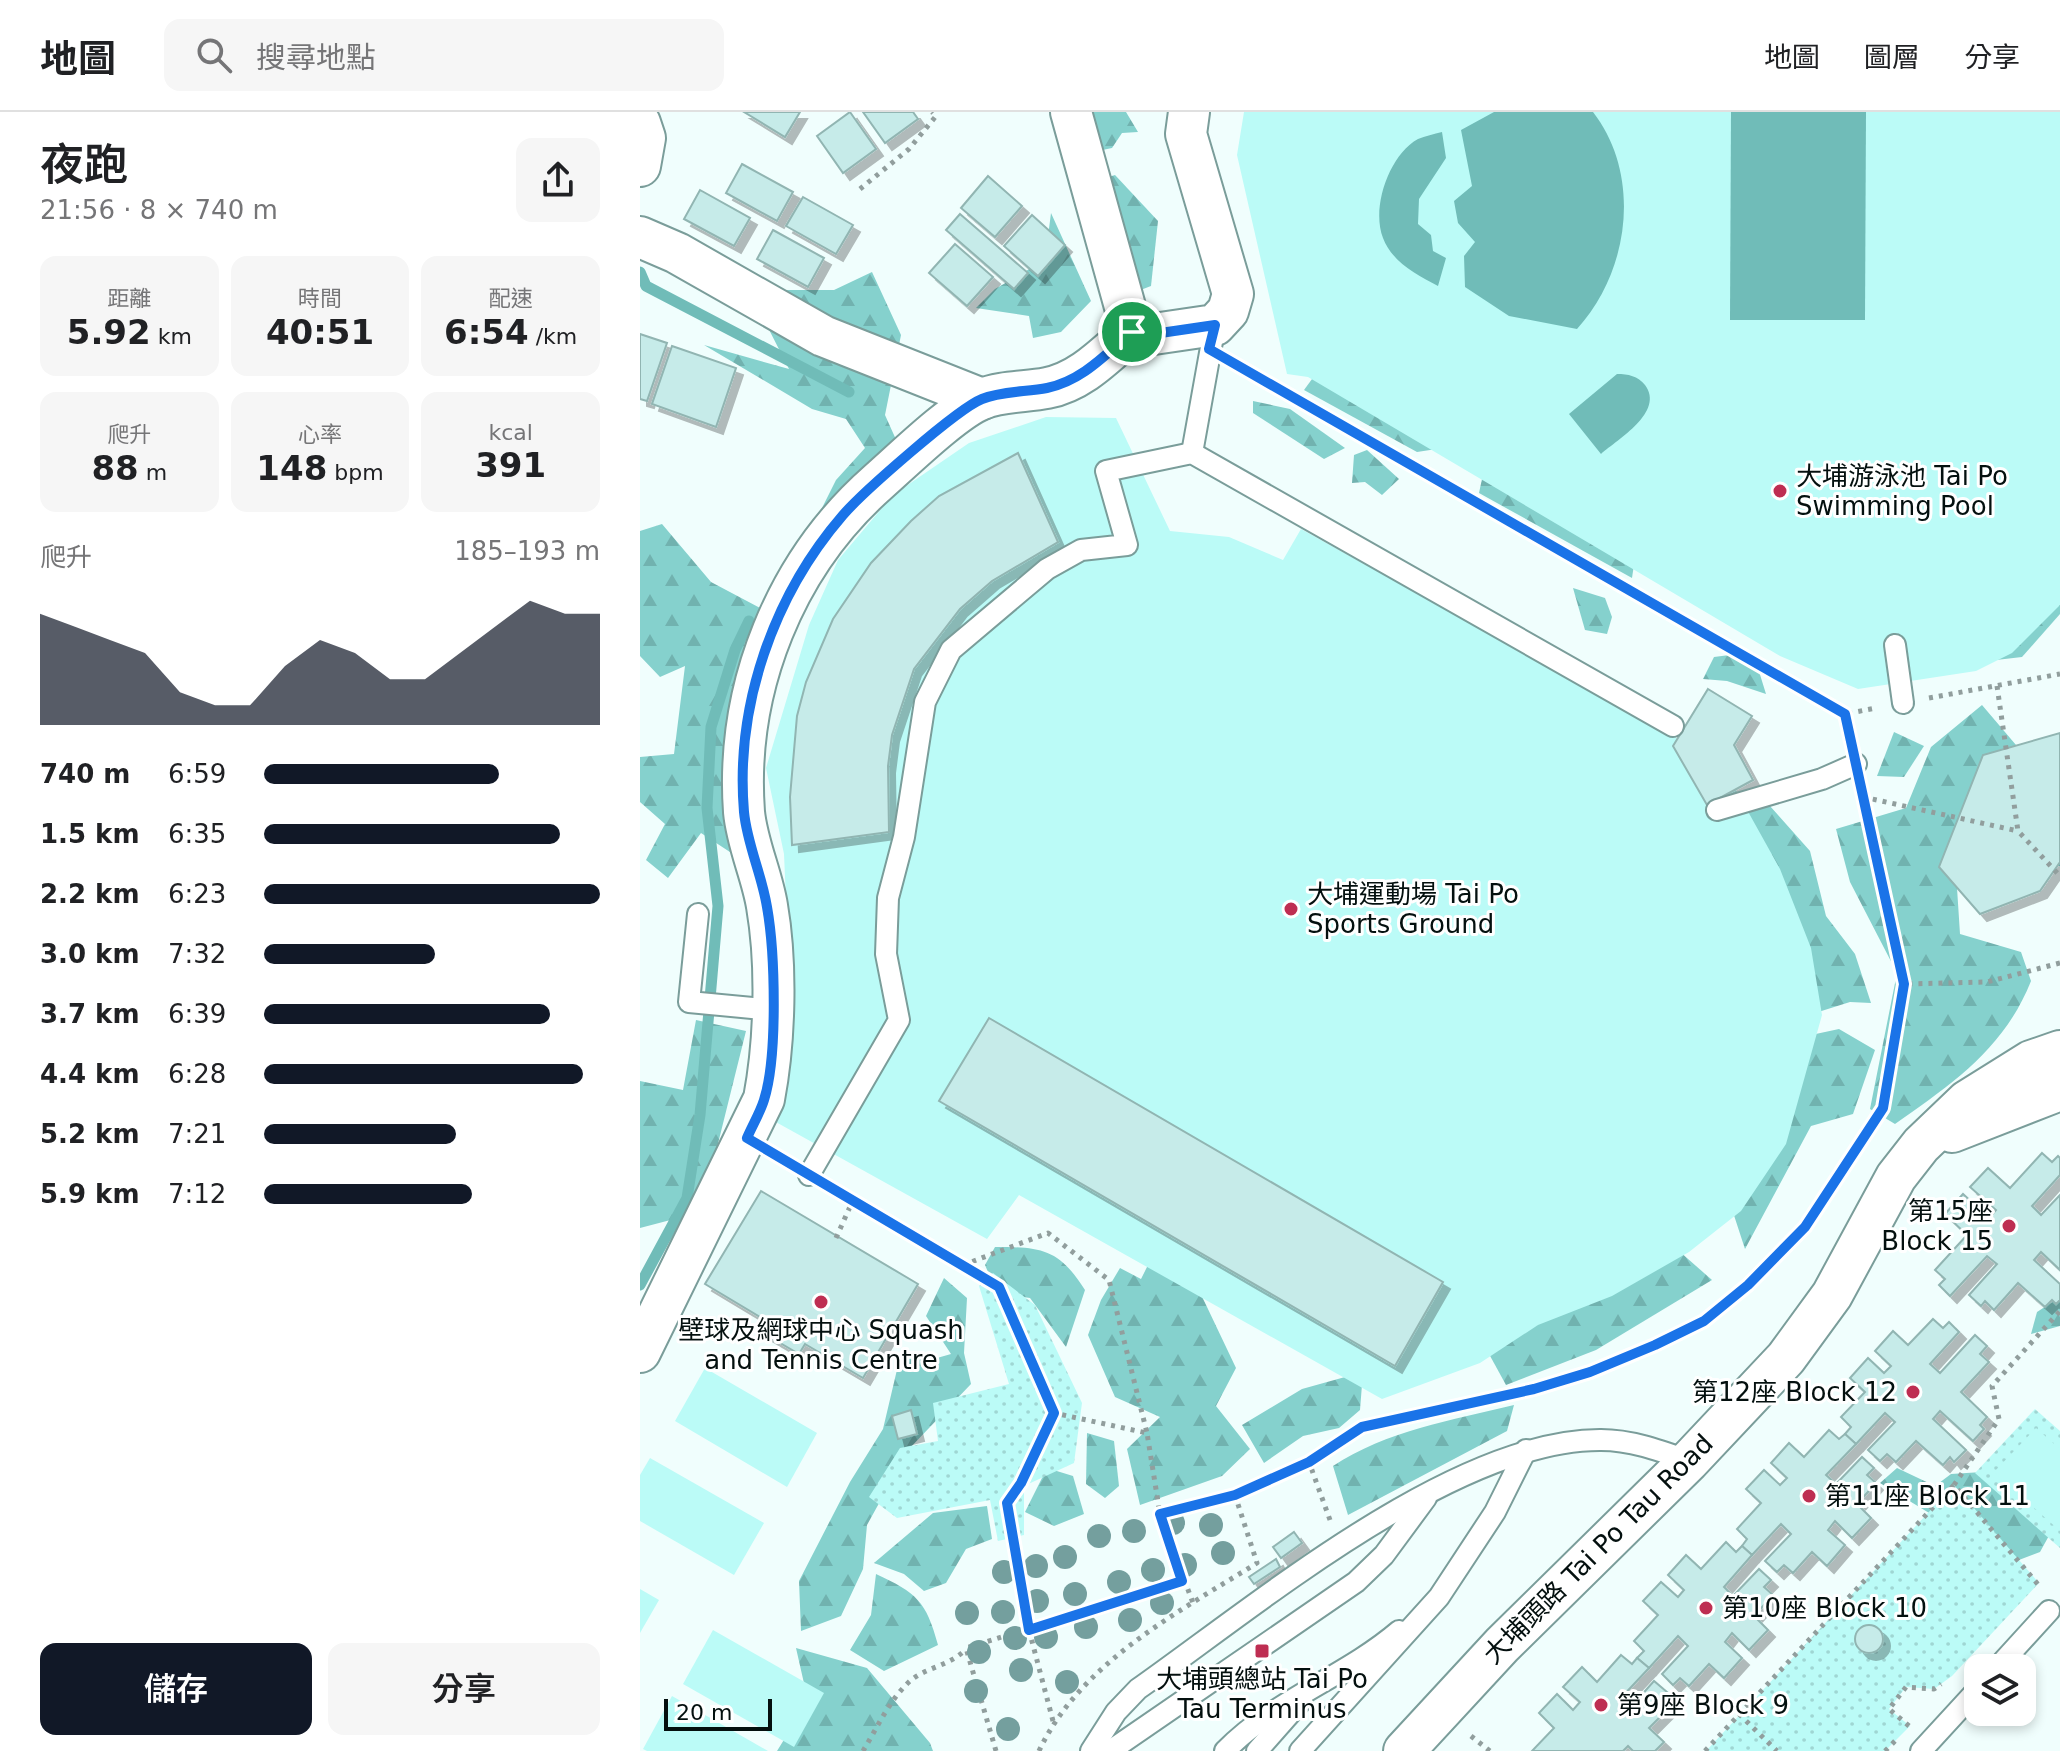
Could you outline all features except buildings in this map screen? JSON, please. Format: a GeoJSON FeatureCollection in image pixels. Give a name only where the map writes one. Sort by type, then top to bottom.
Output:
{"type":"FeatureCollection","features":[{"type":"Feature","properties":{"kind":"street"},"geometry":{"type":"LineString","coordinates":[[1071,112],[1132,332],[1140,336],[1212,337],[1228,311],[1233,294],[1187,138],[1189,112]]}},
{"type":"Feature","properties":{"kind":"street"},"geometry":{"type":"LineString","coordinates":[[640,123],[645,138],[640,166]]}},
{"type":"Feature","properties":{"kind":"street"},"geometry":{"type":"LineString","coordinates":[[640,237],[677,253],[823,336],[982,399]]}},
{"type":"Feature","properties":{"kind":"street"},"geometry":{"type":"LineString","coordinates":[[640,1352],[764,1099],[772,1057],[768,908],[744,813],[748,714],[768,636],[808,562],[843,515],[982,399],[1051,387],[1072,380],[1132,332]]}},
{"type":"Feature","properties":{"kind":"street","name":"大埔頭路 Tai Po Tau Road"},"geometry":{"type":"LineString","coordinates":[[1421,1744],[1502,1645],[1689,1461],[1786,1358],[1832,1295],[1896,1177],[1921,1145],[1967,1101],[2031,1061],[2060,1051]]}},
{"type":"Feature","properties":{"kind":"street"},"geometry":{"type":"LineString","coordinates":[[1921,1145],[2060,1090]]}},
{"type":"Feature","properties":{"kind":"lane"},"geometry":{"type":"LineString","coordinates":[[1192,453],[1212,337]]}},
{"type":"Feature","properties":{"kind":"lane"},"geometry":{"type":"LineString","coordinates":[[809,1175],[899,1020],[886,954],[888,898],[904,837],[925,702],[951,650],[1047,569],[1081,550],[1127,545],[1106,471],[1192,453],[1673,726]]}},
{"type":"Feature","properties":{"kind":"lane"},"geometry":{"type":"LineString","coordinates":[[1895,645],[1903,703]]}},
{"type":"Feature","properties":{"kind":"lane"},"geometry":{"type":"LineString","coordinates":[[1717,810],[1822,779],[1856,764]]}},
{"type":"Feature","properties":{"kind":"lane"},"geometry":{"type":"LineString","coordinates":[[698,914],[689,1002],[773,1010]]}},
{"type":"Feature","properties":{"kind":"lane"},"geometry":{"type":"LineString","coordinates":[[1091,1751],[1116,1712],[1138,1689],[1341,1546],[1428,1495],[1526,1450],[1603,1440],[1650,1447],[1689,1461]]}},
{"type":"Feature","properties":{"kind":"lane"},"geometry":{"type":"LineString","coordinates":[[1300,1751],[1439,1597],[1495,1512],[1526,1450]]}},
{"type":"Feature","properties":{"kind":"lane"},"geometry":{"type":"LineString","coordinates":[[1110,1751],[1356,1582],[1384,1555],[1428,1495]]}},
{"type":"Feature","properties":{"kind":"lane"},"geometry":{"type":"LineString","coordinates":[[1225,1751],[1281,1704],[1312,1688],[1391,1637],[1439,1597]]}},
{"type":"Feature","properties":{"kind":"lane"},"geometry":{"type":"LineString","coordinates":[[2010,1654],[2049,1611]]}},
{"type":"Feature","properties":{"kind":"lane"},"geometry":{"type":"LineString","coordinates":[[1257,1751],[1312,1688]]}},
{"type":"Feature","properties":{"kind":"lane"},"geometry":{"type":"LineString","coordinates":[[1921,1751],[1964,1704]]}},
{"type":"Feature","properties":{"kind":"path"},"geometry":{"type":"LineString","coordinates":[[860,189],[909,149],[936,116],[932,112]]}},
{"type":"Feature","properties":{"kind":"path"},"geometry":{"type":"LineString","coordinates":[[1212,337],[1845,714],[2060,674]]}},
{"type":"Feature","properties":{"kind":"path"},"geometry":{"type":"LineString","coordinates":[[1997,686],[2018,831]]}},
{"type":"Feature","properties":{"kind":"path"},"geometry":{"type":"LineString","coordinates":[[1160,1514],[1235,1495],[1309,1462],[1362,1427],[1443,1412],[1576,1376],[1655,1345],[1704,1321],[1748,1285],[1805,1227],[1883,1108],[1904,984],[1845,714]]}},
{"type":"Feature","properties":{"kind":"path"},"geometry":{"type":"LineString","coordinates":[[1863,797],[2018,831],[2060,876]]}},
{"type":"Feature","properties":{"kind":"path"},"geometry":{"type":"LineString","coordinates":[[1904,984],[1987,982],[2060,963]]}},
{"type":"Feature","properties":{"kind":"path"},"geometry":{"type":"LineString","coordinates":[[809,1175],[999,1287],[1054,1413],[1021,1483],[1007,1503],[1029,1630],[1053,1721]]}},
{"type":"Feature","properties":{"kind":"path"},"geometry":{"type":"LineString","coordinates":[[836,1238],[853,1200]]}},
{"type":"Feature","properties":{"kind":"path"},"geometry":{"type":"LineString","coordinates":[[963,1265],[1048,1233],[1109,1280],[1147,1433],[1160,1514],[1182,1581],[1193,1603]]}},
{"type":"Feature","properties":{"kind":"path"},"geometry":{"type":"LineString","coordinates":[[1705,1751],[1954,1485],[1999,1419],[1992,1386],[2060,1311]]}},
{"type":"Feature","properties":{"kind":"path"},"geometry":{"type":"LineString","coordinates":[[1054,1413],[1147,1433]]}},
{"type":"Feature","properties":{"kind":"path"},"geometry":{"type":"LineString","coordinates":[[1309,1462],[1335,1533]]}},
{"type":"Feature","properties":{"kind":"path"},"geometry":{"type":"LineString","coordinates":[[1954,1485],[2039,1583],[2028,1595]]}},
{"type":"Feature","properties":{"kind":"path"},"geometry":{"type":"LineString","coordinates":[[1039,1751],[1053,1721],[1101,1671],[1193,1603],[1257,1563],[1235,1495]]}},
{"type":"Feature","properties":{"kind":"path"},"geometry":{"type":"LineString","coordinates":[[863,1751],[896,1698],[912,1679],[958,1658],[966,1648],[1182,1581]]}},
{"type":"Feature","properties":{"kind":"path"},"geometry":{"type":"LineString","coordinates":[[966,1648],[996,1751]]}},
{"type":"Feature","properties":{"kind":"path"},"geometry":{"type":"LineString","coordinates":[[1885,1751],[1910,1726],[1889,1709],[1906,1687],[1934,1689],[1952,1676]]}},
{"type":"Feature","properties":{"kind":"path"},"geometry":{"type":"LineString","coordinates":[[1739,1714],[1777,1751]]}},
{"type":"Feature","properties":{"kind":"path"},"geometry":{"type":"LineString","coordinates":[[1471,1736],[1490,1751]]}},
{"type":"Feature","properties":{"kind":"green space"},"geometry":{"type":"Polygon","coordinates":[[[1090,112],[1126,112],[1138,132],[1122,133],[1112,148],[1093,152],[1090,112]]]}},
{"type":"Feature","properties":{"kind":"green space"},"geometry":{"type":"Polygon","coordinates":[[[1115,175],[1158,221],[1151,286],[1125,296],[1083,185],[1115,175]]]}},
{"type":"Feature","properties":{"kind":"green space"},"geometry":{"type":"Polygon","coordinates":[[[1051,213],[1091,301],[1061,332],[1033,338],[1029,316],[976,308],[995,289],[1045,260],[1051,213]]]}},
{"type":"Feature","properties":{"kind":"green space"},"geometry":{"type":"Polygon","coordinates":[[[872,272],[901,335],[885,415],[898,444],[818,516],[836,480],[865,448],[846,419],[812,409],[704,345],[789,369],[756,304],[785,290],[834,290],[872,272]]]}},
{"type":"Feature","properties":{"kind":"green space"},"geometry":{"type":"Polygon","coordinates":[[[1323,364],[1463,445],[1417,452],[1304,390],[1323,364]]]}},
{"type":"Feature","properties":{"kind":"green space"},"geometry":{"type":"Polygon","coordinates":[[[1253,401],[1290,409],[1345,448],[1324,459],[1253,413],[1253,401]]]}},
{"type":"Feature","properties":{"kind":"green space"},"geometry":{"type":"Polygon","coordinates":[[[1367,450],[1399,479],[1382,495],[1365,482],[1352,483],[1354,455],[1367,450]]]}},
{"type":"Feature","properties":{"kind":"green space"},"geometry":{"type":"Polygon","coordinates":[[[1486,460],[1636,551],[1632,578],[1479,493],[1486,460]]]}},
{"type":"Feature","properties":{"kind":"green space"},"geometry":{"type":"Polygon","coordinates":[[[662,524],[711,582],[762,609],[736,856],[701,833],[668,878],[646,860],[665,824],[640,802],[640,757],[674,754],[685,666],[660,677],[640,656],[640,531],[662,524]]]}},
{"type":"Feature","properties":{"kind":"green space"},"geometry":{"type":"Polygon","coordinates":[[[2060,573],[2060,614],[2022,657],[1979,662],[2060,573]]]}},
{"type":"Feature","properties":{"kind":"green space"},"geometry":{"type":"Polygon","coordinates":[[[1573,588],[1605,598],[1612,617],[1607,634],[1585,630],[1573,588]]]}},
{"type":"Feature","properties":{"kind":"green space"},"geometry":{"type":"Polygon","coordinates":[[[1753,652],[1766,694],[1727,681],[1703,679],[1714,657],[1753,652]]]}},
{"type":"Feature","properties":{"kind":"green space"},"geometry":{"type":"Polygon","coordinates":[[[1982,705],[2016,745],[2048,808],[2060,808],[2060,866],[1955,857],[1960,934],[2021,952],[2031,981],[2020,1005],[1991,1046],[1956,1079],[1895,1124],[1870,1109],[1897,973],[1850,882],[1836,829],[1906,808],[1931,747],[1982,705]]]}},
{"type":"Feature","properties":{"kind":"green space"},"geometry":{"type":"Polygon","coordinates":[[[1894,732],[1924,746],[1904,777],[1877,776],[1894,732]]]}},
{"type":"Feature","properties":{"kind":"green space"},"geometry":{"type":"Polygon","coordinates":[[[1770,806],[1810,851],[1826,916],[1855,954],[1871,1003],[1850,1002],[1812,1014],[1735,813],[1770,806]]]}},
{"type":"Feature","properties":{"kind":"green space"},"geometry":{"type":"Polygon","coordinates":[[[696,1020],[746,1031],[701,1212],[640,1228],[640,1081],[683,1090],[696,1020]]]}},
{"type":"Feature","properties":{"kind":"green space"},"geometry":{"type":"Polygon","coordinates":[[[1839,1029],[1875,1050],[1853,1114],[1811,1126],[1745,1249],[1728,1197],[1811,1035],[1839,1029]]]}},
{"type":"Feature","properties":{"kind":"green space"},"geometry":{"type":"Polygon","coordinates":[[[1671,1244],[1712,1280],[1596,1350],[1506,1385],[1483,1343],[1671,1244]]]}},
{"type":"Feature","properties":{"kind":"green space"},"geometry":{"type":"Polygon","coordinates":[[[995,1247],[1048,1253],[1076,1276],[1085,1290],[1066,1347],[1030,1298],[997,1293],[985,1265],[995,1247]]]}},
{"type":"Feature","properties":{"kind":"green space"},"geometry":{"type":"Polygon","coordinates":[[[1153,1255],[1188,1267],[1236,1368],[1216,1406],[1250,1449],[1222,1476],[1140,1505],[1127,1449],[1160,1417],[1115,1397],[1088,1335],[1101,1300],[1120,1268],[1141,1279],[1153,1255]]]}},
{"type":"Feature","properties":{"kind":"green space"},"geometry":{"type":"Polygon","coordinates":[[[944,1278],[967,1298],[964,1353],[971,1384],[909,1449],[867,1525],[863,1569],[841,1616],[801,1631],[799,1581],[850,1482],[883,1429],[900,1357],[930,1360],[951,1354],[926,1316],[944,1278]]]}},
{"type":"Feature","properties":{"kind":"green space"},"geometry":{"type":"Polygon","coordinates":[[[2060,1297],[2060,1326],[2031,1334],[2037,1312],[2060,1297]]]}},
{"type":"Feature","properties":{"kind":"green space"},"geometry":{"type":"Polygon","coordinates":[[[1363,1372],[1360,1410],[1339,1428],[1303,1436],[1264,1463],[1242,1425],[1302,1389],[1363,1372]]]}},
{"type":"Feature","properties":{"kind":"green space"},"geometry":{"type":"Polygon","coordinates":[[[1514,1405],[1507,1431],[1348,1515],[1333,1466],[1397,1435],[1514,1405]]]}},
{"type":"Feature","properties":{"kind":"green space"},"geometry":{"type":"Polygon","coordinates":[[[1087,1433],[1114,1441],[1119,1486],[1105,1498],[1086,1484],[1087,1433]]]}},
{"type":"Feature","properties":{"kind":"green space"},"geometry":{"type":"Polygon","coordinates":[[[1047,1468],[1073,1476],[1084,1514],[1054,1526],[1025,1512],[1047,1468]]]}},
{"type":"Feature","properties":{"kind":"green space"},"geometry":{"type":"Polygon","coordinates":[[[1897,1468],[1935,1486],[1951,1474],[1982,1472],[2051,1532],[2040,1552],[2011,1563],[1880,1483],[1897,1468]]]}},
{"type":"Feature","properties":{"kind":"green space"},"geometry":{"type":"Polygon","coordinates":[[[987,1506],[992,1539],[966,1549],[946,1583],[924,1591],[904,1574],[874,1563],[933,1513],[987,1506]]]}},
{"type":"Feature","properties":{"kind":"green space"},"geometry":{"type":"Polygon","coordinates":[[[876,1574],[918,1600],[929,1618],[938,1645],[884,1671],[850,1650],[871,1615],[876,1574]]]}},
{"type":"Feature","properties":{"kind":"green space"},"geometry":{"type":"Polygon","coordinates":[[[796,1648],[867,1668],[930,1743],[933,1751],[777,1751],[808,1701],[796,1648]]]}},
{"type":"Feature","properties":{"kind":"shaded area","name":"大埔游泳池 Tai Po Swimming Pool"},"geometry":{"type":"Polygon","coordinates":[[[1244,112],[2060,112],[2060,605],[2012,653],[1976,671],[1858,689],[1780,656],[1308,377],[1287,374],[1237,155],[1244,112]]]}},
{"type":"Feature","properties":{"kind":"shaded area"},"geometry":{"type":"Polygon","coordinates":[[[1494,112],[1593,112],[1609,137],[1619,164],[1623,222],[1609,279],[1595,306],[1577,329],[1509,316],[1465,287],[1464,256],[1475,242],[1458,223],[1454,201],[1472,186],[1461,130],[1494,112]]]}},
{"type":"Feature","properties":{"kind":"shaded area"},"geometry":{"type":"Polygon","coordinates":[[[1731,112],[1866,112],[1865,320],[1730,320],[1731,112]]]}},
{"type":"Feature","properties":{"kind":"shaded area"},"geometry":{"type":"Polygon","coordinates":[[[1442,132],[1446,158],[1419,199],[1418,224],[1431,235],[1433,251],[1446,258],[1438,286],[1392,254],[1383,238],[1379,212],[1385,183],[1399,157],[1418,139],[1442,132]]]}},
{"type":"Feature","properties":{"kind":"shaded area"},"geometry":{"type":"Polygon","coordinates":[[[1617,374],[1632,376],[1642,382],[1650,395],[1649,405],[1637,424],[1601,454],[1569,414],[1617,374]]]}},
{"type":"Feature","properties":{"kind":"shaded area","name":"大埔運動場 Tai Po Sports Ground"},"geometry":{"type":"Polygon","coordinates":[[[1046,417],[1116,418],[1170,531],[1229,537],[1283,560],[1301,529],[1673,735],[1736,790],[1780,869],[1811,948],[1822,1015],[1786,1144],[1741,1211],[1689,1252],[1612,1296],[1538,1325],[1480,1363],[1382,1399],[1019,1195],[987,1239],[774,1121],[790,992],[784,854],[766,768],[809,625],[838,560],[893,495],[969,443],[1046,417]]]}},
{"type":"Feature","properties":{"kind":"shaded area"},"geometry":{"type":"Polygon","coordinates":[[[993,1273],[1035,1305],[1082,1403],[1074,1463],[1024,1486],[1024,1535],[998,1541],[990,1500],[897,1518],[869,1497],[900,1448],[938,1441],[933,1403],[1009,1384],[979,1286],[993,1273]]]}},
{"type":"Feature","properties":{"kind":"shaded area"},"geometry":{"type":"Polygon","coordinates":[[[705,1368],[817,1433],[787,1487],[675,1421],[705,1368]]]}},
{"type":"Feature","properties":{"kind":"shaded area"},"geometry":{"type":"Polygon","coordinates":[[[2035,1409],[2060,1431],[2060,1548],[1975,1473],[2035,1409]]]}},
{"type":"Feature","properties":{"kind":"shaded area"},"geometry":{"type":"Polygon","coordinates":[[[2036,1428],[2060,1449],[2060,1531],[1994,1472],[2036,1428]]]}},
{"type":"Feature","properties":{"kind":"shaded area"},"geometry":{"type":"Polygon","coordinates":[[[650,1458],[764,1523],[734,1575],[640,1521],[640,1475],[650,1458]]]}},
{"type":"Feature","properties":{"kind":"shaded area"},"geometry":{"type":"Polygon","coordinates":[[[1954,1485],[2039,1583],[1973,1654],[1964,1654],[1964,1663],[1952,1676],[1934,1689],[1906,1687],[1889,1709],[1910,1726],[1885,1751],[1706,1751],[1954,1485]]]}},
{"type":"Feature","properties":{"kind":"shaded area"},"geometry":{"type":"Polygon","coordinates":[[[640,1589],[659,1600],[640,1633],[640,1589]]]}},
{"type":"Feature","properties":{"kind":"shaded area"},"geometry":{"type":"Polygon","coordinates":[[[713,1630],[824,1693],[794,1747],[683,1684],[713,1630]]]}},
{"type":"Feature","properties":{"kind":"shaded area"},"geometry":{"type":"Polygon","coordinates":[[[672,1696],[768,1751],[643,1749],[672,1696]]]}},
{"type":"Feature","properties":{"kind":"waterway"},"geometry":{"type":"LineString","coordinates":[[640,272],[646,286],[849,392]]}},
{"type":"Feature","properties":{"kind":"waterway"},"geometry":{"type":"LineString","coordinates":[[640,1285],[687,1198],[700,1115],[718,906],[707,808],[711,727],[735,650],[749,621]]}},
{"type":"Feature","properties":{"kind":"place","name":"大埔游泳池 Tai Po Swimming Pool"},"geometry":{"type":"Point","coordinates":[1780,491]}},
{"type":"Feature","properties":{"kind":"place","name":"大埔運動場 Tai Po Sports Ground"},"geometry":{"type":"Point","coordinates":[1291,909]}},
{"type":"Feature","properties":{"kind":"place","name":"第15座 Block 15"},"geometry":{"type":"Point","coordinates":[2009,1226]}},
{"type":"Feature","properties":{"kind":"place","name":"壁球及網球中心 Squash and Tennis Centre"},"geometry":{"type":"Point","coordinates":[821,1302]}},
{"type":"Feature","properties":{"kind":"place","name":"第12座 Block 12"},"geometry":{"type":"Point","coordinates":[1913,1392]}},
{"type":"Feature","properties":{"kind":"place","name":"第11座 Block 11"},"geometry":{"type":"Point","coordinates":[1809,1496]}},
{"type":"Feature","properties":{"kind":"place","name":"第10座 Block 10"},"geometry":{"type":"Point","coordinates":[1706,1608]}},
{"type":"Feature","properties":{"kind":"place","name":"大埔頭總站 Tai Po Tau Terminus"},"geometry":{"type":"Point","coordinates":[1262,1651]}},
{"type":"Feature","properties":{"kind":"place","name":"第9座 Block 9"},"geometry":{"type":"Point","coordinates":[1601,1705]}},
{"type":"Feature","properties":{"kind":"route"},"geometry":{"type":"LineString","coordinates":[[1215,325],[1209,349],[1845,714],[1904,984],[1883,1108],[1805,1227],[1748,1285],[1704,1321],[1590,1372],[1443,1412],[1362,1427],[1323,1455],[1235,1495],[1160,1514],[1182,1581],[1029,1630],[1007,1503],[1021,1483],[1054,1413],[999,1287],[747,1138],[764,1099],[772,1057],[773,1010],[768,908],[744,813],[748,714],[768,636],[808,562],[843,515],[878,482],[982,399],[1051,387],[1072,380],[1132,332],[1140,336],[1215,325]]}}]}
